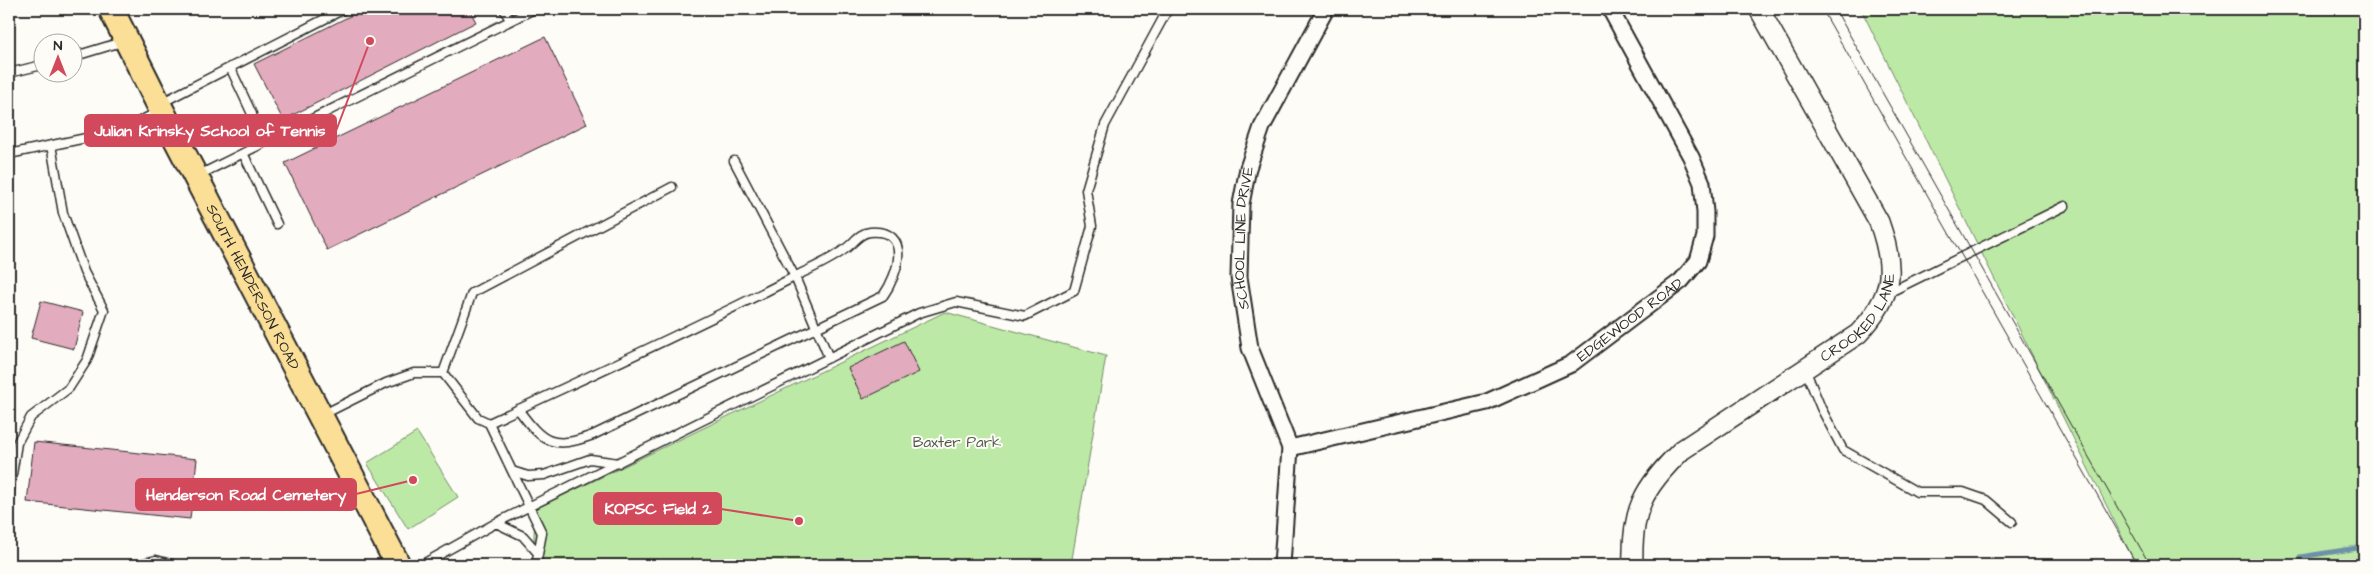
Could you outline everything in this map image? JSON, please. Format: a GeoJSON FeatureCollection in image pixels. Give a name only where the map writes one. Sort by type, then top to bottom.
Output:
{"type":"FeatureCollection","features":[{"type":"Feature","properties":{"kind":"main road","name":"SOUTH HENDERSON ROAD"},"geometry":{"type":"LineString","coordinates":[[111,9],[397,565]]}},
{"type":"Feature","properties":{"kind":"street","name":"SCHOOL LINE DRIVE"},"geometry":{"type":"LineString","coordinates":[[1282,565],[1290,448],[1250,348],[1239,277],[1241,204],[1248,168],[1262,127],[1326,9]]}},
{"type":"Feature","properties":{"kind":"street","name":"EDGEWOOD ROAD"},"geometry":{"type":"LineString","coordinates":[[1290,448],[1487,402],[1572,364],[1680,281],[1698,261],[1705,236],[1702,183],[1691,157],[1610,9]]}},
{"type":"Feature","properties":{"kind":"street","name":"CROOKED LANE"},"geometry":{"type":"LineString","coordinates":[[1633,565],[1632,540],[1637,513],[1646,491],[1660,471],[1682,450],[1858,334],[1875,316],[1886,294],[1890,270],[1888,246],[1880,222],[1759,9]]}},
{"type":"Feature","properties":{"kind":"lane"},"geometry":{"type":"LineString","coordinates":[[9,154],[120,131],[230,67],[344,9]]}},
{"type":"Feature","properties":{"kind":"lane"},"geometry":{"type":"LineString","coordinates":[[504,9],[510,20]]}},
{"type":"Feature","properties":{"kind":"lane"},"geometry":{"type":"LineString","coordinates":[[196,176],[534,9]]}},
{"type":"Feature","properties":{"kind":"lane"},"geometry":{"type":"LineString","coordinates":[[421,565],[496,523],[919,313],[956,302],[1025,316],[1074,291],[1092,226],[1086,190],[1105,125],[1168,9]]}},
{"type":"Feature","properties":{"kind":"lane"},"geometry":{"type":"LineString","coordinates":[[82,54],[127,41]]}},
{"type":"Feature","properties":{"kind":"lane"},"geometry":{"type":"LineString","coordinates":[[230,67],[252,114]]}},
{"type":"Feature","properties":{"kind":"lane"},"geometry":{"type":"LineString","coordinates":[[9,74],[32,68]]}},
{"type":"Feature","properties":{"kind":"lane"},"geometry":{"type":"LineString","coordinates":[[9,494],[17,443],[31,417],[69,388],[87,360],[104,310],[84,272],[64,213],[51,145]]}},
{"type":"Feature","properties":{"kind":"lane"},"geometry":{"type":"LineString","coordinates":[[243,153],[277,224]]}},
{"type":"Feature","properties":{"kind":"lane"},"geometry":{"type":"LineString","coordinates":[[734,161],[796,276],[829,358]]}},
{"type":"Feature","properties":{"kind":"lane"},"geometry":{"type":"LineString","coordinates":[[444,373],[472,293],[672,187]]}},
{"type":"Feature","properties":{"kind":"lane"},"geometry":{"type":"LineString","coordinates":[[1886,294],[2065,206]]}},
{"type":"Feature","properties":{"kind":"lane"},"geometry":{"type":"LineString","coordinates":[[489,423],[518,409],[796,276],[846,249],[860,236],[868,232],[884,233],[895,241],[898,248],[895,273],[883,296],[816,326],[593,435],[572,443],[556,443],[544,439],[536,433],[518,409]]}},
{"type":"Feature","properties":{"kind":"lane"},"geometry":{"type":"LineString","coordinates":[[1805,369],[1821,408],[1843,450],[1917,492],[1963,492],[1986,500],[2012,522]]}},
{"type":"Feature","properties":{"kind":"lane"},"geometry":{"type":"LineString","coordinates":[[320,416],[386,383],[414,373],[444,373]]}},
{"type":"Feature","properties":{"kind":"lane"},"geometry":{"type":"LineString","coordinates":[[444,373],[478,418],[489,423],[530,506],[542,533],[536,565]]}},
{"type":"Feature","properties":{"kind":"lane"},"geometry":{"type":"LineString","coordinates":[[512,471],[528,476],[544,476],[590,459],[618,462]]}},
{"type":"Feature","properties":{"kind":"lane"},"geometry":{"type":"LineString","coordinates":[[496,523],[523,536],[538,553]]}},
{"type":"Feature","properties":{"kind":"lane"},"geometry":{"type":"LineString","coordinates":[[136,565],[156,560],[176,565]]}},
{"type":"Feature","properties":{"kind":"green space"},"geometry":{"type":"Polygon","coordinates":[[[1861,9],[2364,9],[2364,565],[2136,565],[1861,9]]]}},
{"type":"Feature","properties":{"kind":"green space","name":"Baxter Park"},"geometry":{"type":"Polygon","coordinates":[[[945,312],[1106,356],[1071,565],[533,565],[535,509],[945,312]]]}},
{"type":"Feature","properties":{"kind":"green space"},"geometry":{"type":"Polygon","coordinates":[[[417,432],[458,497],[408,529],[367,463],[417,432]]]}},
{"type":"Feature","properties":{"kind":"building"},"geometry":{"type":"Polygon","coordinates":[[[364,9],[469,9],[476,22],[283,120],[254,64],[364,9]]]}},
{"type":"Feature","properties":{"kind":"building"},"geometry":{"type":"Polygon","coordinates":[[[545,37],[587,124],[327,250],[285,163],[545,37]]]}},
{"type":"Feature","properties":{"kind":"building"},"geometry":{"type":"Polygon","coordinates":[[[41,301],[83,312],[74,349],[31,338],[41,301]]]}},
{"type":"Feature","properties":{"kind":"building"},"geometry":{"type":"Polygon","coordinates":[[[904,341],[919,372],[863,399],[848,368],[904,341]]]}},
{"type":"Feature","properties":{"kind":"building"},"geometry":{"type":"Polygon","coordinates":[[[34,442],[197,459],[190,519],[27,502],[34,442]]]}},
{"type":"Feature","properties":{"kind":"waterway"},"geometry":{"type":"LineString","coordinates":[[2300,557],[2364,547]]}},
{"type":"Feature","properties":{"kind":"tram line"},"geometry":{"type":"LineString","coordinates":[[1822,9],[2137,565]]}},
{"type":"Feature","properties":{"kind":"tram line"},"geometry":{"type":"LineString","coordinates":[[1835,9],[2150,565]]}},
{"type":"Feature","properties":{"kind":"place","name":"Julian Krinsky School of Tennis"},"geometry":{"type":"Point","coordinates":[370,41]}},
{"type":"Feature","properties":{"kind":"place","name":"Henderson Road Cemetery"},"geometry":{"type":"Point","coordinates":[413,480]}},
{"type":"Feature","properties":{"kind":"place","name":"KOPSC Field 2"},"geometry":{"type":"Point","coordinates":[799,521]}}]}
